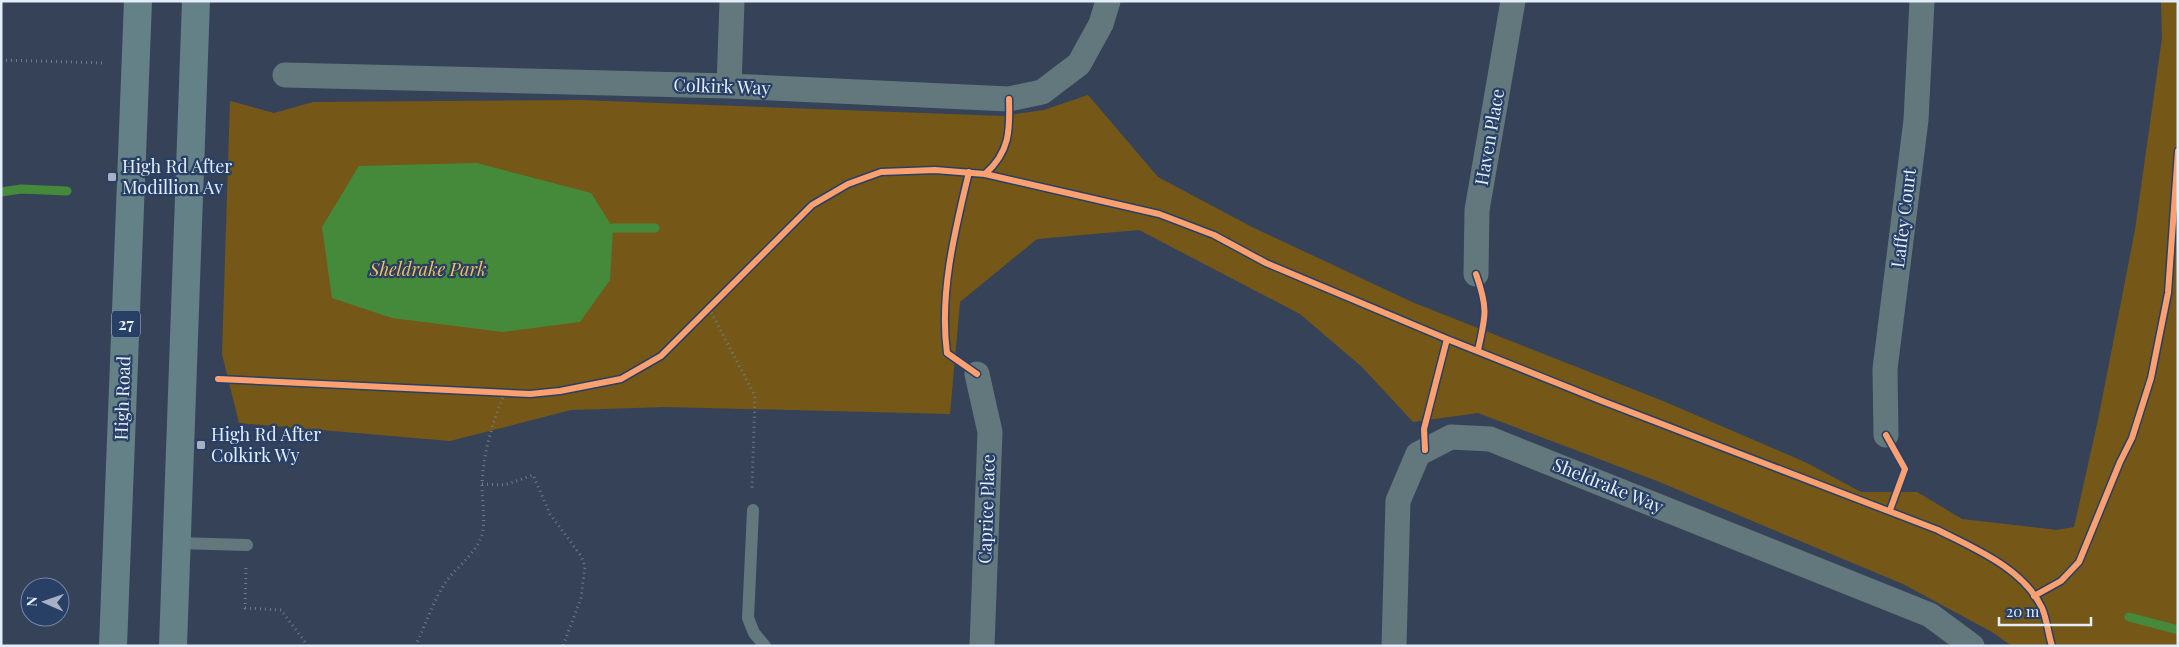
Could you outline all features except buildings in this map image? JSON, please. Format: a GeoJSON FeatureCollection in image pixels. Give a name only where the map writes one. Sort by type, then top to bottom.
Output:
{"type":"FeatureCollection","features":[{"type":"Feature","properties":{"kind":"main road","name":"High Road"},"geometry":{"type":"LineString","coordinates":[[113,646],[138,1]]}},
{"type":"Feature","properties":{"kind":"main road"},"geometry":{"type":"LineString","coordinates":[[173,646],[196,1]]}},
{"type":"Feature","properties":{"kind":"street"},"geometry":{"type":"LineString","coordinates":[[729,86],[732,1]]}},
{"type":"Feature","properties":{"kind":"street","name":"Colkirk Way"},"geometry":{"type":"LineString","coordinates":[[285,75],[729,86],[1009,99],[1042,92],[1079,64],[1101,24],[1108,1]]}},
{"type":"Feature","properties":{"kind":"street","name":"Haven Place"},"geometry":{"type":"LineString","coordinates":[[1476,274],[1477,210],[1513,1]]}},
{"type":"Feature","properties":{"kind":"street","name":"Laffey Court"},"geometry":{"type":"LineString","coordinates":[[1886,435],[1885,369],[1916,120],[1922,1]]}},
{"type":"Feature","properties":{"kind":"street","name":"Caprice Place"},"geometry":{"type":"LineString","coordinates":[[977,374],[990,432],[982,646]]}},
{"type":"Feature","properties":{"kind":"street","name":"Sheldrake Way"},"geometry":{"type":"LineString","coordinates":[[1394,646],[1398,501],[1418,454],[1451,437],[1490,439],[1930,614],[1972,646]]}},
{"type":"Feature","properties":{"kind":"lane"},"geometry":{"type":"LineString","coordinates":[[753,510],[748,618],[754,633],[765,646]]}},
{"type":"Feature","properties":{"kind":"lane"},"geometry":{"type":"LineString","coordinates":[[177,543],[247,545]]}},
{"type":"Feature","properties":{"kind":"path"},"geometry":{"type":"LineString","coordinates":[[1,60],[135,64]]}},
{"type":"Feature","properties":{"kind":"path"},"geometry":{"type":"LineString","coordinates":[[702,315],[715,302]]}},
{"type":"Feature","properties":{"kind":"path"},"geometry":{"type":"LineString","coordinates":[[709,308],[755,396],[753,510]]}},
{"type":"Feature","properties":{"kind":"path"},"geometry":{"type":"LineString","coordinates":[[496,392],[514,393]]}},
{"type":"Feature","properties":{"kind":"path"},"geometry":{"type":"LineString","coordinates":[[415,646],[445,584],[474,550],[482,536],[484,519],[482,484],[493,421],[505,392]]}},
{"type":"Feature","properties":{"kind":"path"},"geometry":{"type":"LineString","coordinates":[[482,484],[505,484],[532,474],[550,514],[581,556],[585,572],[581,598],[563,646]]}},
{"type":"Feature","properties":{"kind":"path"},"geometry":{"type":"LineString","coordinates":[[247,545],[245,608],[281,610],[308,646]]}},
{"type":"Feature","properties":{"kind":"green space","name":"Sheldrake Park"},"geometry":{"type":"Polygon","coordinates":[[[2161,1],[2178,1],[2178,646],[2012,646],[1992,632],[1903,584],[1657,481],[1478,413],[1413,422],[1362,367],[1300,314],[1139,230],[1037,239],[960,302],[950,414],[666,407],[571,410],[450,441],[239,423],[222,354],[230,101],[274,113],[313,102],[579,100],[1003,116],[1044,110],[1088,95],[1158,177],[1252,227],[1412,302],[1663,401],[1805,462],[1861,492],[1917,492],[1962,519],[2057,530],[2074,527],[2098,420],[2135,230],[2162,38],[2161,1]]]}},
{"type":"Feature","properties":{"kind":"shaded area"},"geometry":{"type":"Polygon","coordinates":[[[477,163],[591,193],[613,228],[610,280],[580,322],[503,332],[392,318],[332,298],[322,227],[359,166],[477,163]]]}},
{"type":"Feature","properties":{"kind":"waterway"},"geometry":{"type":"LineString","coordinates":[[1,192],[21,189],[67,191]]}},
{"type":"Feature","properties":{"kind":"waterway"},"geometry":{"type":"LineString","coordinates":[[613,228],[655,228]]}},
{"type":"Feature","properties":{"kind":"waterway"},"geometry":{"type":"LineString","coordinates":[[2129,617],[2178,630]]}},
{"type":"Feature","properties":{"kind":"cycle path"},"geometry":{"type":"LineString","coordinates":[[985,174],[999,157],[1007,140],[1009,99]]}},
{"type":"Feature","properties":{"kind":"cycle path"},"geometry":{"type":"LineString","coordinates":[[2034,596],[2061,581],[2079,562],[2120,462],[2132,438],[2151,378],[2168,293],[2178,151]]}},
{"type":"Feature","properties":{"kind":"cycle path"},"geometry":{"type":"LineString","coordinates":[[218,379],[530,394],[560,391],[621,379],[661,356],[812,205],[848,184],[881,172],[935,170],[985,174],[1159,214],[1214,235],[1266,263],[1447,339],[1602,401],[1938,530],[1997,561],[2023,582],[2034,594],[2042,608],[2052,646]]}},
{"type":"Feature","properties":{"kind":"cycle path"},"geometry":{"type":"LineString","coordinates":[[969,172],[950,262],[945,308],[945,331],[947,353],[977,374]]}},
{"type":"Feature","properties":{"kind":"cycle path"},"geometry":{"type":"LineString","coordinates":[[1476,274],[1484,304],[1483,328],[1478,350]]}},
{"type":"Feature","properties":{"kind":"cycle path"},"geometry":{"type":"LineString","coordinates":[[1425,450],[1424,429],[1447,339]]}},
{"type":"Feature","properties":{"kind":"cycle path"},"geometry":{"type":"LineString","coordinates":[[1886,435],[1905,469],[1890,510]]}},
{"type":"Feature","properties":{"kind":"place","name":"High Rd After Modillion Av"},"geometry":{"type":"Point","coordinates":[112,177]}},
{"type":"Feature","properties":{"kind":"place","name":"High Rd After Colkirk Wy"},"geometry":{"type":"Point","coordinates":[201,445]}}]}
